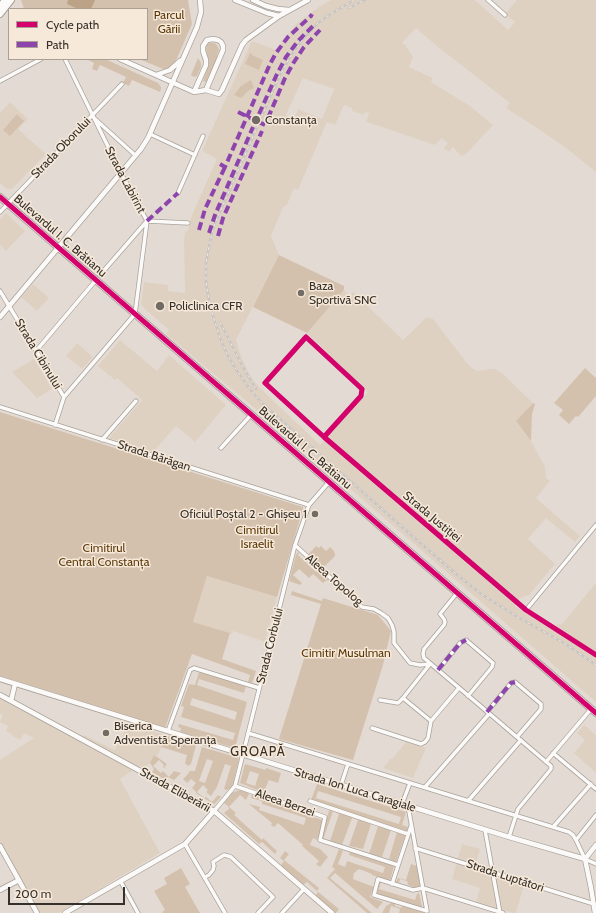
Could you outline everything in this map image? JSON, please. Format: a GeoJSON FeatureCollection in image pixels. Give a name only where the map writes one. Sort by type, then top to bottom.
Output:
{"type":"FeatureCollection","features":[{"type":"Feature","properties":{"kind":"main road"},"geometry":{"type":"LineString","coordinates":[[4,8],[5,0]]}},
{"type":"Feature","properties":{"kind":"main road"},"geometry":{"type":"LineString","coordinates":[[0,14],[11,0]]}},
{"type":"Feature","properties":{"kind":"main road","name":"Bulevardul I. C. Brătianu"},"geometry":{"type":"LineString","coordinates":[[0,198],[594,711]]}},
{"type":"Feature","properties":{"kind":"street"},"geometry":{"type":"LineString","coordinates":[[0,317],[146,142],[199,22],[201,12],[200,0]]}},
{"type":"Feature","properties":{"kind":"street"},"geometry":{"type":"LineString","coordinates":[[235,0],[267,13],[279,16]]}},
{"type":"Feature","properties":{"kind":"street"},"geometry":{"type":"LineString","coordinates":[[253,0],[266,6],[289,10]]}},
{"type":"Feature","properties":{"kind":"street"},"geometry":{"type":"LineString","coordinates":[[122,60],[194,92],[206,90],[219,94],[242,45],[249,37],[279,16],[308,0]]}},
{"type":"Feature","properties":{"kind":"street"},"geometry":{"type":"LineString","coordinates":[[488,0],[505,15]]}},
{"type":"Feature","properties":{"kind":"street"},"geometry":{"type":"LineString","coordinates":[[194,92],[206,65],[203,46],[207,40],[213,39],[221,42],[223,50],[206,90]]}},
{"type":"Feature","properties":{"kind":"street"},"geometry":{"type":"LineString","coordinates":[[156,74],[170,70],[184,57]]}},
{"type":"Feature","properties":{"kind":"street"},"geometry":{"type":"LineString","coordinates":[[0,81],[39,60]]}},
{"type":"Feature","properties":{"kind":"street","name":"Strada Labirint"},"geometry":{"type":"LineString","coordinates":[[65,60],[120,173],[147,221],[135,314]]}},
{"type":"Feature","properties":{"kind":"street","name":"Strada Oborului"},"geometry":{"type":"LineString","coordinates":[[0,212],[122,84]]}},
{"type":"Feature","properties":{"kind":"street"},"geometry":{"type":"LineString","coordinates":[[92,116],[135,155]]}},
{"type":"Feature","properties":{"kind":"street"},"geometry":{"type":"LineString","coordinates":[[150,134],[195,155]]}},
{"type":"Feature","properties":{"kind":"street"},"geometry":{"type":"LineString","coordinates":[[178,193],[203,136]]}},
{"type":"Feature","properties":{"kind":"street"},"geometry":{"type":"LineString","coordinates":[[100,275],[147,221],[188,223]]}},
{"type":"Feature","properties":{"kind":"street"},"geometry":{"type":"LineString","coordinates":[[36,352],[96,280]]}},
{"type":"Feature","properties":{"kind":"street","name":"Strada Cibinului"},"geometry":{"type":"LineString","coordinates":[[0,290],[64,397]]}},
{"type":"Feature","properties":{"kind":"street"},"geometry":{"type":"LineString","coordinates":[[56,425],[64,397],[135,314]]}},
{"type":"Feature","properties":{"kind":"street","name":"Strada Justiției"},"geometry":{"type":"LineString","coordinates":[[324,437],[361,396],[362,389],[306,337],[264,383],[324,437],[526,610],[596,655]]}},
{"type":"Feature","properties":{"kind":"street"},"geometry":{"type":"LineString","coordinates":[[102,440],[136,401]]}},
{"type":"Feature","properties":{"kind":"street","name":"Strada Bărăgan"},"geometry":{"type":"LineString","coordinates":[[0,407],[309,505]]}},
{"type":"Feature","properties":{"kind":"street"},"geometry":{"type":"LineString","coordinates":[[220,448],[251,415]]}},
{"type":"Feature","properties":{"kind":"street","name":"Strada Corbului"},"geometry":{"type":"LineString","coordinates":[[214,811],[235,786],[295,545],[309,505],[329,482]]}},
{"type":"Feature","properties":{"kind":"street"},"geometry":{"type":"LineString","coordinates":[[526,610],[596,525]]}},
{"type":"Feature","properties":{"kind":"street","name":"Aleea Topolog"},"geometry":{"type":"LineString","coordinates":[[295,545],[362,607],[374,609],[388,618],[394,632],[394,643],[410,663],[420,665],[430,664]]}},
{"type":"Feature","properties":{"kind":"street"},"geometry":{"type":"LineString","coordinates":[[457,593],[440,614],[444,619],[444,625],[424,649],[424,658],[551,766],[551,769],[518,809],[509,837]]}},
{"type":"Feature","properties":{"kind":"street"},"geometry":{"type":"LineString","coordinates":[[438,670],[460,643],[466,640],[493,663],[492,667],[468,696]]}},
{"type":"Feature","properties":{"kind":"street"},"geometry":{"type":"LineString","coordinates":[[380,700],[398,703],[430,664]]}},
{"type":"Feature","properties":{"kind":"street"},"geometry":{"type":"LineString","coordinates":[[168,732],[190,670],[194,668],[259,688]]}},
{"type":"Feature","properties":{"kind":"street","name":"Strada Ion Luca Caragiale"},"geometry":{"type":"LineString","coordinates":[[0,679],[485,830],[585,859],[596,864]]}},
{"type":"Feature","properties":{"kind":"street"},"geometry":{"type":"LineString","coordinates":[[425,787],[488,713],[511,683],[515,682],[541,704],[541,709],[517,737]]}},
{"type":"Feature","properties":{"kind":"street"},"geometry":{"type":"LineString","coordinates":[[11,701],[16,684]]}},
{"type":"Feature","properties":{"kind":"street"},"geometry":{"type":"LineString","coordinates":[[372,728],[421,744],[428,738],[431,721],[459,688]]}},
{"type":"Feature","properties":{"kind":"street","name":"Strada Eliberării"},"geometry":{"type":"LineString","coordinates":[[0,695],[214,811],[332,913]]}},
{"type":"Feature","properties":{"kind":"street"},"geometry":{"type":"LineString","coordinates":[[402,698],[431,721]]}},
{"type":"Feature","properties":{"kind":"street"},"geometry":{"type":"LineString","coordinates":[[546,762],[594,711]]}},
{"type":"Feature","properties":{"kind":"street"},"geometry":{"type":"LineString","coordinates":[[248,733],[569,832],[576,840],[585,859],[594,888],[595,913]]}},
{"type":"Feature","properties":{"kind":"street"},"geometry":{"type":"LineString","coordinates":[[468,801],[521,740]]}},
{"type":"Feature","properties":{"kind":"street"},"geometry":{"type":"LineString","coordinates":[[554,753],[596,789]]}},
{"type":"Feature","properties":{"kind":"street"},"geometry":{"type":"LineString","coordinates":[[341,785],[348,764]]}},
{"type":"Feature","properties":{"kind":"street"},"geometry":{"type":"LineString","coordinates":[[402,804],[410,783]]}},
{"type":"Feature","properties":{"kind":"street"},"geometry":{"type":"LineString","coordinates":[[554,827],[591,784]]}},
{"type":"Feature","properties":{"kind":"street","name":"Aleea Berzei"},"geometry":{"type":"LineString","coordinates":[[235,786],[325,817],[320,840],[398,865]]}},
{"type":"Feature","properties":{"kind":"street","name":"Aleea Berzei"},"geometry":{"type":"LineString","coordinates":[[310,801],[408,834]]}},
{"type":"Feature","properties":{"kind":"street"},"geometry":{"type":"LineString","coordinates":[[408,806],[415,848],[423,888],[427,912],[374,894],[378,879],[413,890],[423,888],[501,913],[485,830]]}},
{"type":"Feature","properties":{"kind":"street"},"geometry":{"type":"LineString","coordinates":[[65,913],[74,911],[185,844],[214,811]]}},
{"type":"Feature","properties":{"kind":"street"},"geometry":{"type":"LineString","coordinates":[[576,840],[596,815]]}},
{"type":"Feature","properties":{"kind":"street"},"geometry":{"type":"LineString","coordinates":[[392,884],[411,825]]}},
{"type":"Feature","properties":{"kind":"street"},"geometry":{"type":"LineString","coordinates":[[185,844],[226,913]]}},
{"type":"Feature","properties":{"kind":"street"},"geometry":{"type":"LineString","coordinates":[[585,859],[596,845]]}},
{"type":"Feature","properties":{"kind":"street"},"geometry":{"type":"LineString","coordinates":[[0,846],[38,913]]}},
{"type":"Feature","properties":{"kind":"street","name":"Strada Luptători"},"geometry":{"type":"LineString","coordinates":[[415,848],[594,904]]}},
{"type":"Feature","properties":{"kind":"street"},"geometry":{"type":"LineString","coordinates":[[205,877],[213,870],[213,862],[224,855],[231,857],[273,897],[258,913]]}},
{"type":"Feature","properties":{"kind":"street"},"geometry":{"type":"LineString","coordinates":[[0,890],[19,880]]}},
{"type":"Feature","properties":{"kind":"street"},"geometry":{"type":"LineString","coordinates":[[120,882],[138,913]]}},
{"type":"Feature","properties":{"kind":"street"},"geometry":{"type":"LineString","coordinates":[[282,913],[304,889]]}},
{"type":"Feature","properties":{"kind":"shaded area"},"geometry":{"type":"Polygon","coordinates":[[[68,0],[95,0],[91,8],[76,8],[67,4],[68,0]]]}},
{"type":"Feature","properties":{"kind":"shaded area"},"geometry":{"type":"Polygon","coordinates":[[[331,0],[475,0],[508,30],[515,22],[505,14],[517,0],[596,0],[596,172],[566,148],[506,108],[510,103],[416,28],[402,43],[413,57],[409,67],[433,78],[431,82],[470,106],[493,125],[466,154],[461,156],[453,147],[449,152],[444,148],[448,143],[442,138],[435,145],[366,122],[369,113],[365,112],[364,115],[352,111],[352,108],[344,105],[335,125],[327,122],[298,190],[294,188],[287,205],[283,207],[271,236],[279,255],[236,340],[242,359],[251,378],[320,445],[368,392],[307,333],[344,290],[350,296],[353,292],[403,340],[427,317],[433,319],[472,368],[477,371],[495,369],[503,374],[533,403],[516,421],[531,441],[545,467],[546,478],[550,481],[536,498],[580,536],[575,542],[546,518],[528,539],[555,564],[529,595],[520,598],[515,606],[553,630],[558,623],[561,625],[596,583],[596,702],[331,472],[166,334],[169,330],[141,304],[144,282],[168,285],[168,291],[185,293],[185,232],[188,230],[192,215],[217,159],[202,151],[252,41],[276,50],[296,24],[331,0]],[[303,78],[286,115],[294,119],[298,109],[322,119],[334,89],[303,78]]]}},
{"type":"Feature","properties":{"kind":"shaded area"},"geometry":{"type":"Polygon","coordinates":[[[10,102],[28,119],[18,129],[46,154],[12,189],[7,189],[0,183],[0,113],[10,102]]]}},
{"type":"Feature","properties":{"kind":"shaded area"},"geometry":{"type":"Polygon","coordinates":[[[6,213],[25,231],[6,251],[0,245],[0,219],[6,213]]]}},
{"type":"Feature","properties":{"kind":"shaded area"},"geometry":{"type":"Polygon","coordinates":[[[33,284],[49,298],[37,311],[21,297],[33,284]]]}},
{"type":"Feature","properties":{"kind":"shaded area"},"geometry":{"type":"Polygon","coordinates":[[[120,340],[157,371],[169,355],[226,405],[195,442],[176,426],[153,452],[109,438],[142,400],[117,378],[115,380],[98,366],[120,340]]]}},
{"type":"Feature","properties":{"kind":"shaded area"},"geometry":{"type":"Polygon","coordinates":[[[77,343],[93,357],[82,369],[66,356],[77,343]]]}},
{"type":"Feature","properties":{"kind":"shaded area"},"geometry":{"type":"Polygon","coordinates":[[[34,359],[52,389],[37,398],[12,372],[34,359]]]}},
{"type":"Feature","properties":{"kind":"shaded area"},"geometry":{"type":"Polygon","coordinates":[[[207,576],[277,597],[265,642],[233,631],[232,634],[193,622],[207,576]]]}},
{"type":"Feature","properties":{"kind":"shaded area"},"geometry":{"type":"Polygon","coordinates":[[[0,697],[81,741],[84,735],[115,750],[128,723],[167,736],[157,756],[154,755],[150,763],[144,769],[139,766],[120,779],[160,853],[59,913],[40,913],[0,841],[0,760],[34,738],[24,733],[20,740],[6,731],[8,726],[0,722],[3,715],[0,714],[0,697]]]}},
{"type":"Feature","properties":{"kind":"shaded area"},"geometry":{"type":"Polygon","coordinates":[[[584,725],[596,735],[596,773],[574,753],[585,740],[577,733],[584,725]]]}},
{"type":"Feature","properties":{"kind":"shaded area"},"geometry":{"type":"Polygon","coordinates":[[[406,742],[426,748],[413,778],[383,768],[406,742]]]}},
{"type":"Feature","properties":{"kind":"shaded area"},"geometry":{"type":"Polygon","coordinates":[[[462,844],[480,849],[474,870],[524,885],[516,913],[476,902],[480,888],[452,879],[462,844]]]}},
{"type":"Feature","properties":{"kind":"green space","name":"Parcul Gării"},"geometry":{"type":"Polygon","coordinates":[[[21,0],[188,0],[192,24],[174,65],[168,69],[163,69],[141,60],[148,60],[148,8],[24,8],[21,0]]]}},
{"type":"Feature","properties":{"kind":"green space"},"geometry":{"type":"Polygon","coordinates":[[[209,43],[216,44],[219,50],[218,56],[206,82],[203,81],[209,64],[206,49],[209,43]]]}},
{"type":"Feature","properties":{"kind":"green space"},"geometry":{"type":"Polygon","coordinates":[[[250,53],[263,60],[259,70],[245,64],[250,53]]]}},
{"type":"Feature","properties":{"kind":"green space"},"geometry":{"type":"Polygon","coordinates":[[[198,58],[201,63],[201,67],[197,76],[194,77],[191,75],[198,58]]]}},
{"type":"Feature","properties":{"kind":"green space"},"geometry":{"type":"Polygon","coordinates":[[[88,60],[107,60],[158,83],[161,87],[160,92],[132,80],[129,86],[123,83],[126,77],[100,65],[97,71],[92,69],[94,63],[88,60]]]}},
{"type":"Feature","properties":{"kind":"green space"},"geometry":{"type":"Polygon","coordinates":[[[251,80],[254,88],[248,91],[241,98],[234,95],[241,86],[251,80]]]}},
{"type":"Feature","properties":{"kind":"green space"},"geometry":{"type":"Polygon","coordinates":[[[17,114],[24,121],[10,136],[3,130],[17,114]]]}},
{"type":"Feature","properties":{"kind":"green space","name":"Baza Sportivă SNC"},"geometry":{"type":"Polygon","coordinates":[[[279,255],[344,286],[344,290],[307,333],[253,307],[279,255]]]}},
{"type":"Feature","properties":{"kind":"green space"},"geometry":{"type":"Polygon","coordinates":[[[585,368],[596,378],[596,396],[578,417],[576,416],[569,424],[559,415],[563,410],[554,403],[585,368]]]}},
{"type":"Feature","properties":{"kind":"green space"},"geometry":{"type":"Polygon","coordinates":[[[533,403],[535,404],[532,414],[531,441],[516,421],[533,403]]]}},
{"type":"Feature","properties":{"kind":"green space","name":"Cimitirul Central Constanța"},"geometry":{"type":"Polygon","coordinates":[[[0,412],[303,507],[277,597],[207,576],[193,622],[230,633],[222,659],[256,671],[252,683],[248,682],[250,675],[192,654],[165,728],[0,676],[0,412]]]}},
{"type":"Feature","properties":{"kind":"green space"},"geometry":{"type":"Polygon","coordinates":[[[316,546],[319,548],[321,546],[326,551],[330,547],[334,551],[335,556],[325,566],[319,566],[308,555],[316,546]]]}},
{"type":"Feature","properties":{"kind":"green space"},"geometry":{"type":"Polygon","coordinates":[[[298,552],[298,555],[316,572],[318,570],[338,587],[337,589],[327,580],[323,583],[313,574],[309,578],[299,569],[293,575],[302,583],[300,585],[289,581],[298,552]]]}},
{"type":"Feature","properties":{"kind":"green space","name":"Cimitir Musulman"},"geometry":{"type":"Polygon","coordinates":[[[292,591],[322,601],[323,598],[378,615],[391,631],[383,665],[353,760],[279,739],[321,604],[291,595],[292,591]]]}},
{"type":"Feature","properties":{"kind":"green space"},"geometry":{"type":"Polygon","coordinates":[[[199,672],[246,686],[244,693],[199,679],[197,685],[247,702],[235,748],[180,732],[181,728],[178,727],[179,724],[233,740],[235,733],[181,717],[184,707],[181,706],[189,684],[195,685],[199,672]],[[192,698],[190,705],[235,720],[237,712],[192,698]]]}},
{"type":"Feature","properties":{"kind":"green space"},"geometry":{"type":"Polygon","coordinates":[[[167,736],[196,745],[191,764],[188,766],[185,763],[187,755],[161,747],[167,736]]]}},
{"type":"Feature","properties":{"kind":"green space"},"geometry":{"type":"Polygon","coordinates":[[[202,747],[239,758],[232,788],[227,790],[224,789],[231,766],[225,764],[217,787],[211,796],[206,792],[208,790],[203,785],[197,792],[212,802],[218,795],[221,797],[214,804],[197,794],[192,788],[196,783],[191,779],[187,783],[183,779],[190,771],[195,771],[202,747]],[[207,759],[199,781],[205,783],[213,761],[207,759]]]}},
{"type":"Feature","properties":{"kind":"green space"},"geometry":{"type":"Polygon","coordinates":[[[154,755],[167,764],[164,768],[164,765],[159,760],[153,766],[161,773],[163,771],[169,777],[174,771],[181,773],[174,780],[168,777],[164,779],[152,772],[154,769],[150,763],[154,755]]]}},
{"type":"Feature","properties":{"kind":"green space"},"geometry":{"type":"Polygon","coordinates":[[[245,764],[266,770],[266,768],[281,773],[278,783],[269,780],[265,789],[260,791],[240,783],[245,764]],[[250,771],[246,783],[255,786],[259,774],[250,771]]]}},
{"type":"Feature","properties":{"kind":"green space"},"geometry":{"type":"Polygon","coordinates":[[[317,784],[406,812],[402,825],[408,827],[396,862],[389,859],[397,832],[391,830],[382,857],[369,854],[378,826],[371,824],[363,849],[349,846],[358,820],[352,818],[342,845],[330,841],[339,814],[333,811],[323,840],[321,839],[330,807],[311,800],[317,784]],[[318,791],[316,798],[399,824],[401,817],[318,791]]]}},
{"type":"Feature","properties":{"kind":"green space"},"geometry":{"type":"Polygon","coordinates":[[[242,789],[249,794],[246,800],[240,795],[229,807],[236,813],[234,815],[277,851],[275,854],[262,842],[259,844],[224,813],[229,809],[224,803],[232,793],[242,789]]]}},
{"type":"Feature","properties":{"kind":"green space"},"geometry":{"type":"Polygon","coordinates":[[[252,794],[306,812],[306,815],[323,820],[317,840],[313,838],[310,845],[320,849],[328,857],[320,867],[316,864],[319,861],[302,846],[303,845],[278,823],[274,827],[271,825],[272,823],[249,804],[260,807],[259,810],[304,825],[306,818],[262,804],[262,801],[251,798],[252,794]]]}},
{"type":"Feature","properties":{"kind":"green space"},"geometry":{"type":"Polygon","coordinates":[[[339,849],[343,851],[338,864],[345,867],[347,861],[383,873],[385,867],[349,855],[350,852],[394,866],[390,881],[359,869],[354,873],[353,879],[374,887],[370,897],[383,902],[377,909],[335,873],[330,878],[372,913],[367,913],[327,878],[335,869],[332,867],[339,849]]]}},
{"type":"Feature","properties":{"kind":"green space"},"geometry":{"type":"Polygon","coordinates":[[[285,851],[289,854],[284,860],[319,888],[317,891],[339,909],[336,913],[334,913],[315,896],[318,892],[307,882],[303,885],[281,865],[284,861],[280,858],[285,851]]]}},
{"type":"Feature","properties":{"kind":"green space"},"geometry":{"type":"Polygon","coordinates":[[[411,864],[417,866],[420,885],[416,888],[408,885],[407,881],[400,879],[399,883],[396,882],[398,878],[406,880],[411,864]]]}},
{"type":"Feature","properties":{"kind":"green space"},"geometry":{"type":"Polygon","coordinates":[[[181,868],[190,884],[185,887],[200,913],[162,912],[165,910],[154,891],[167,884],[164,878],[181,868]]]}},
{"type":"Feature","properties":{"kind":"green space"},"geometry":{"type":"Polygon","coordinates":[[[379,882],[381,882],[379,889],[415,900],[417,894],[419,893],[422,906],[420,908],[376,893],[379,882]]]}},
{"type":"Feature","properties":{"kind":"green space"},"geometry":{"type":"Polygon","coordinates":[[[391,903],[395,903],[395,906],[401,908],[402,906],[424,913],[399,913],[400,909],[391,906],[389,913],[382,913],[386,906],[391,903]]]}},
{"type":"Feature","properties":{"kind":"railway"},"geometry":{"type":"LineString","coordinates":[[354,0],[318,23],[303,39],[290,57],[279,77],[216,221],[212,232],[206,264],[206,282],[210,306],[220,338],[237,371],[252,392],[263,404],[418,541],[481,594],[564,643],[596,665]]}},
{"type":"Feature","properties":{"kind":"railway"},"geometry":{"type":"LineString","coordinates":[[349,8],[365,0]]}},
{"type":"Feature","properties":{"kind":"railway"},"geometry":{"type":"LineString","coordinates":[[220,322],[256,389]]}},
{"type":"Feature","properties":{"kind":"marked path"},"geometry":{"type":"LineString","coordinates":[[220,164],[225,167],[276,53],[288,37],[312,14]]}},
{"type":"Feature","properties":{"kind":"marked path"},"geometry":{"type":"LineString","coordinates":[[259,114],[286,57],[298,41],[314,25]]}},
{"type":"Feature","properties":{"kind":"marked path"},"geometry":{"type":"LineString","coordinates":[[268,118],[285,78],[294,62],[304,47],[320,30]]}},
{"type":"Feature","properties":{"kind":"marked path"},"geometry":{"type":"LineString","coordinates":[[238,112],[265,125]]}},
{"type":"Feature","properties":{"kind":"marked path"},"geometry":{"type":"LineString","coordinates":[[209,233],[215,215],[253,127]]}},
{"type":"Feature","properties":{"kind":"marked path"},"geometry":{"type":"LineString","coordinates":[[218,236],[223,218],[262,131]]}},
{"type":"Feature","properties":{"kind":"marked path"},"geometry":{"type":"LineString","coordinates":[[199,230],[205,209],[225,167]]}},
{"type":"Feature","properties":{"kind":"marked path"},"geometry":{"type":"LineString","coordinates":[[147,221],[178,193]]}},
{"type":"Feature","properties":{"kind":"marked path"},"geometry":{"type":"LineString","coordinates":[[438,670],[460,643],[466,640]]}},
{"type":"Feature","properties":{"kind":"marked path"},"geometry":{"type":"LineString","coordinates":[[487,712],[511,683],[515,682]]}},
{"type":"Feature","properties":{"kind":"cycle path"},"geometry":{"type":"LineString","coordinates":[[0,197],[596,713]]}},
{"type":"Feature","properties":{"kind":"cycle path"},"geometry":{"type":"LineString","coordinates":[[324,437],[361,396],[362,389],[306,337],[265,383],[324,437],[526,610],[596,655]]}},
{"type":"Feature","properties":{"kind":"place","name":"Constanța"},"geometry":{"type":"Point","coordinates":[256,120]}},
{"type":"Feature","properties":{"kind":"place","name":"Baza Sportivă SNC"},"geometry":{"type":"Point","coordinates":[301,293]}},
{"type":"Feature","properties":{"kind":"place","name":"Policlinica CFR"},"geometry":{"type":"Point","coordinates":[160,306]}},
{"type":"Feature","properties":{"kind":"place","name":"Oficiul Poștal 2 - Ghișeu 1"},"geometry":{"type":"Point","coordinates":[315,514]}},
{"type":"Feature","properties":{"kind":"place","name":"Biserica Adventistă Speranța"},"geometry":{"type":"Point","coordinates":[106,733]}},
{"type":"Feature","properties":{"kind":"district","name":"GROAPĂ"},"geometry":{"type":"Point","coordinates":[258,752]}},
{"type":"Feature","properties":{"kind":"park label","name":"Cimitirul Israelit"},"geometry":{"type":"Point","coordinates":[257,537]}}]}
